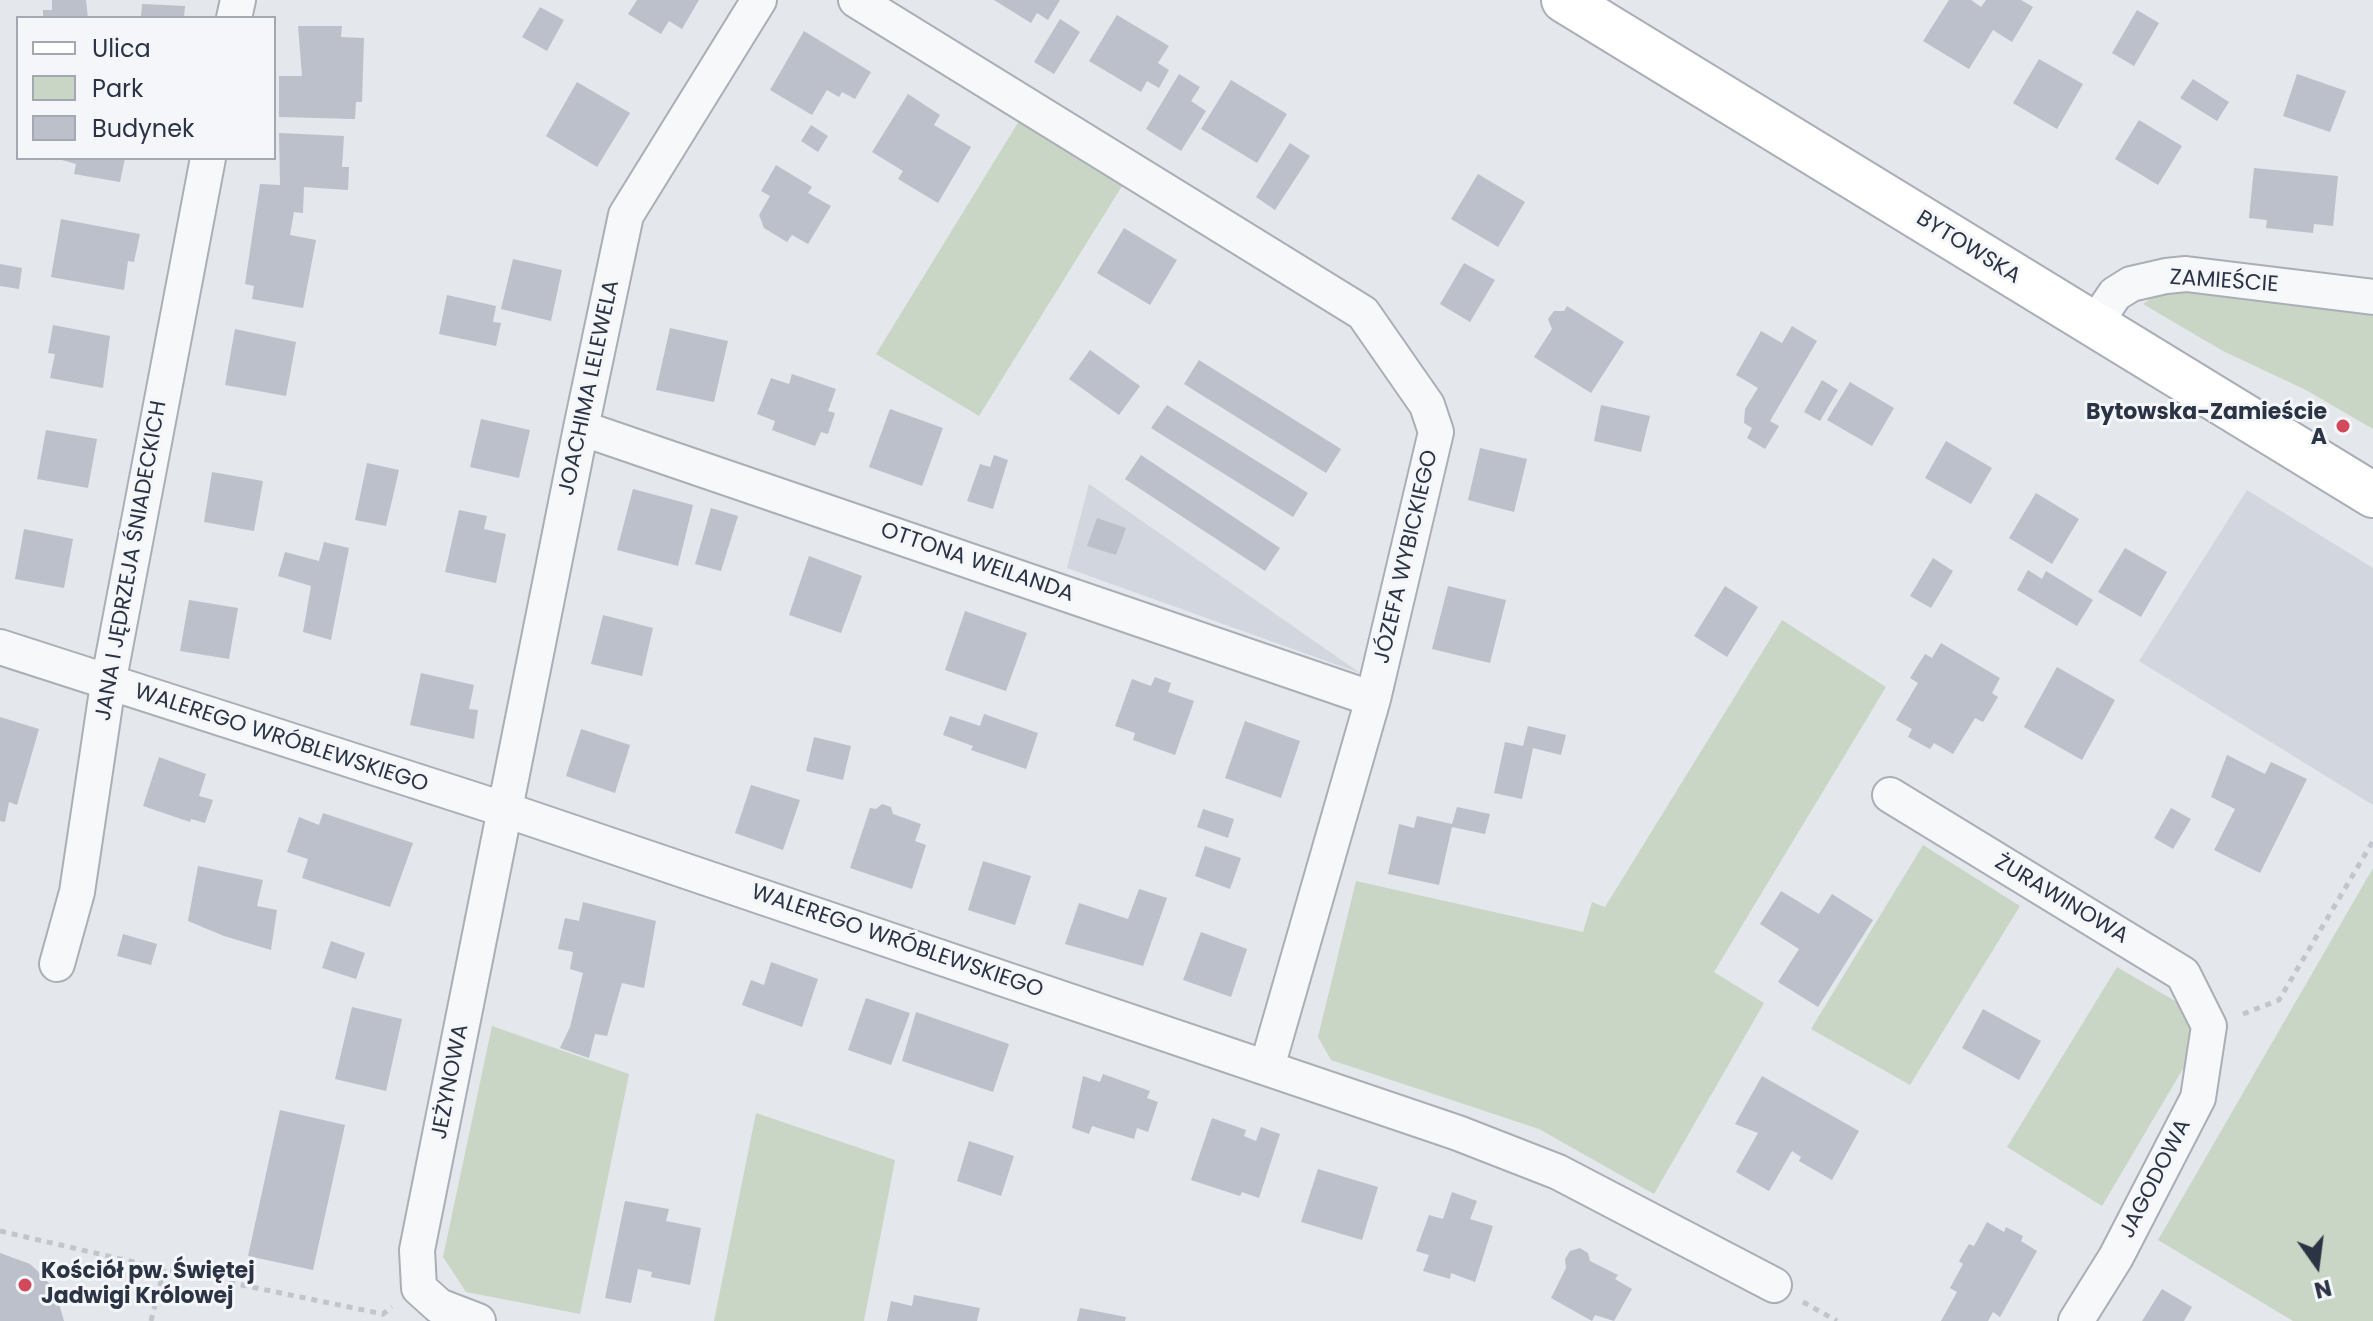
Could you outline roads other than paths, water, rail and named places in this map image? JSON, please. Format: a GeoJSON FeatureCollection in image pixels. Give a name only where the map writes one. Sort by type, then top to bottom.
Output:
{"type":"FeatureCollection","features":[{"type":"Feature","properties":{"kind":"street","name":"JOACHIMA LELEWELA"},"geometry":{"type":"LineString","coordinates":[[506,810],[626,215],[759,0]]}},
{"type":"Feature","properties":{"kind":"street","name":"JÓZEFA WYBICKIEGO"},"geometry":{"type":"LineString","coordinates":[[856,0],[1363,313],[1427,405],[1436,432],[1373,699],[1267,1067]]}},
{"type":"Feature","properties":{"kind":"street","name":"BYTOWSKA"},"geometry":{"type":"LineString","coordinates":[[1564,0],[2373,495]]}},
{"type":"Feature","properties":{"kind":"street","name":"JANA I JĘDRZEJA ŚNIADECKICH"},"geometry":{"type":"LineString","coordinates":[[57,964],[77,892],[108,684],[208,160]]}},
{"type":"Feature","properties":{"kind":"street","name":"ZAMIEŚCIE"},"geometry":{"type":"LineString","coordinates":[[2094,325],[2115,294],[2131,284],[2166,276],[2186,274],[2373,297]]}},
{"type":"Feature","properties":{"kind":"street","name":"OTTONA WEILANDA"},"geometry":{"type":"LineString","coordinates":[[581,428],[1373,699]]}},
{"type":"Feature","properties":{"kind":"street","name":"WALEREGO WRÓBLEWSKIEGO"},"geometry":{"type":"LineString","coordinates":[[0,647],[506,810],[1458,1133],[1558,1172],[1774,1285]]}},
{"type":"Feature","properties":{"kind":"street","name":"ŻURAWINOWA"},"geometry":{"type":"LineString","coordinates":[[1890,795],[2183,974],[2209,1026]]}},
{"type":"Feature","properties":{"kind":"street","name":"JEŻYNOWA"},"geometry":{"type":"LineString","coordinates":[[478,1321],[439,1306],[419,1288],[417,1250],[506,810]]}},
{"type":"Feature","properties":{"kind":"street","name":"JAGODOWA"},"geometry":{"type":"LineString","coordinates":[[2076,1321],[2116,1257],[2198,1098],[2209,1026]]}},
{"type":"Feature","properties":{"kind":"place","name":"Bytowska-Zamieście A"},"geometry":{"type":"Point","coordinates":[2343,426]}},
{"type":"Feature","properties":{"kind":"place","name":"Kościół pw. Świętej Jadwigi Królowej"},"geometry":{"type":"Point","coordinates":[25,1285]}}]}
